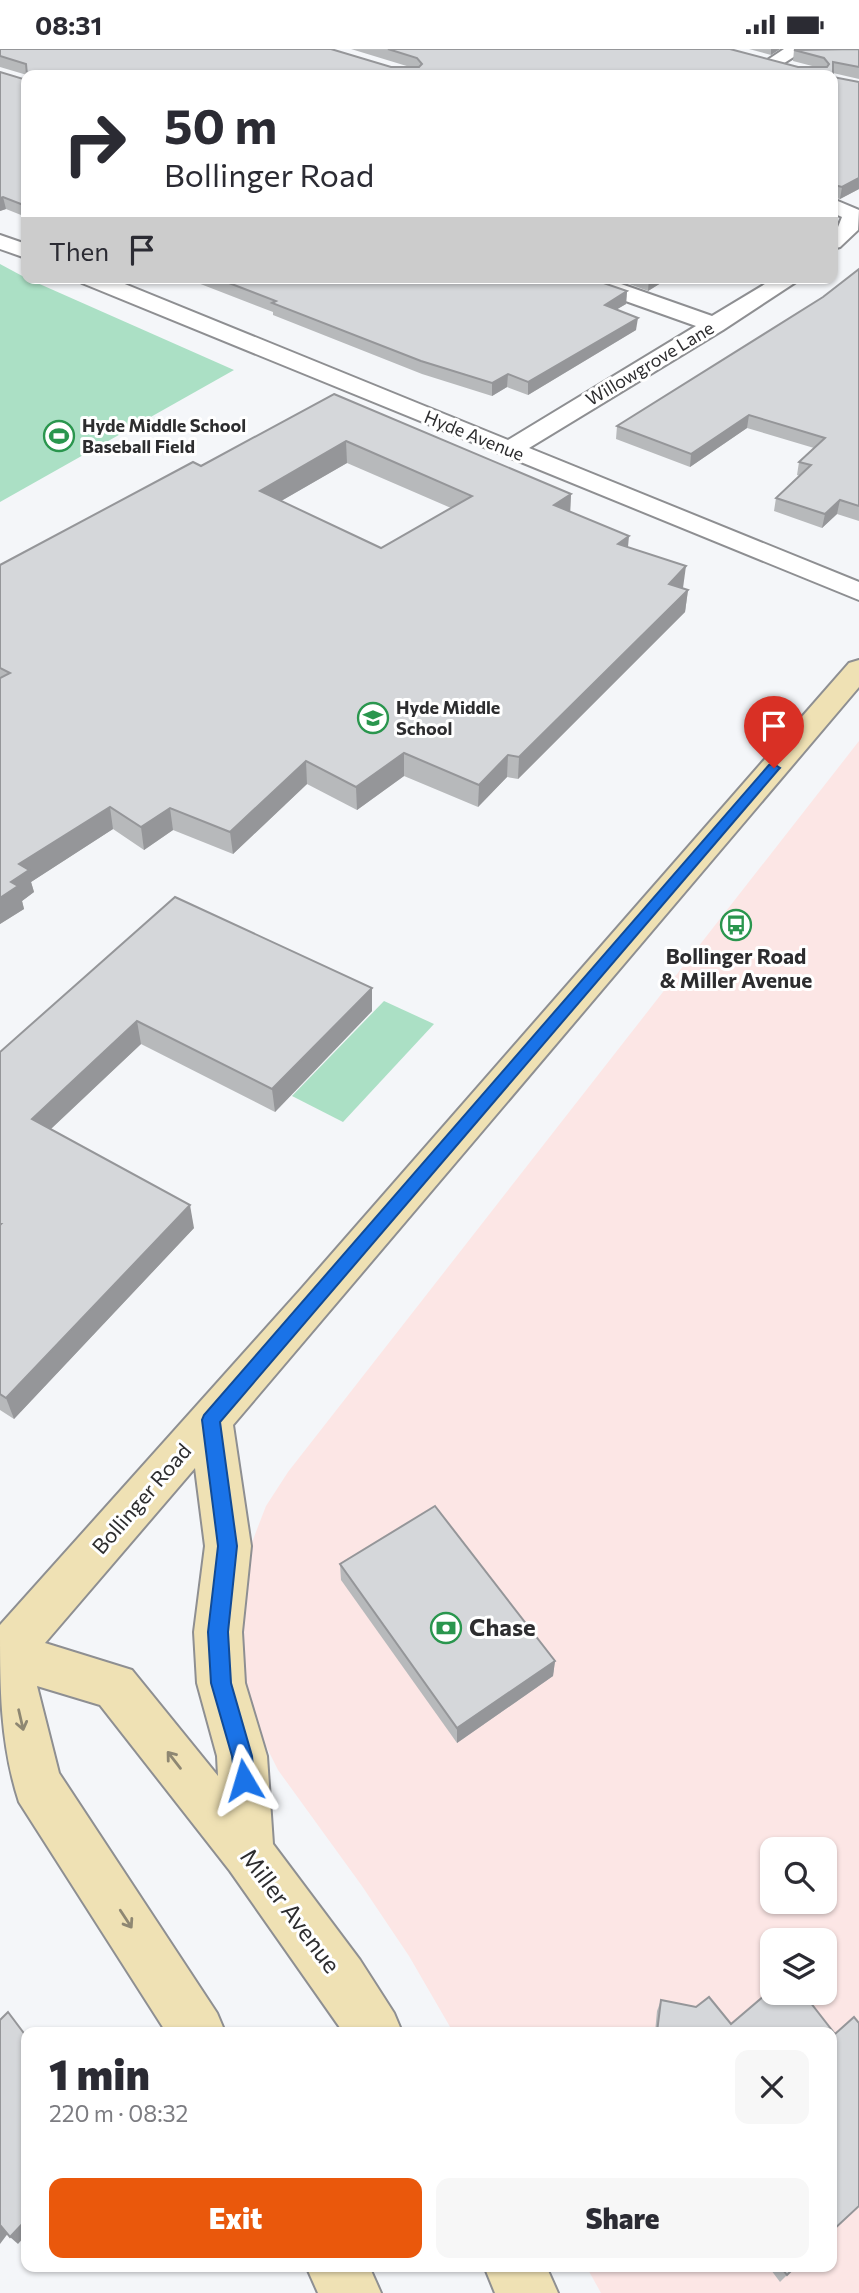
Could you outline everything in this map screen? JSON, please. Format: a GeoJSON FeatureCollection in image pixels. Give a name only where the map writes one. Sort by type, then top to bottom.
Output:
{"type":"FeatureCollection","features":[{"type":"Feature","properties":{"kind":"main road","name":"Bollinger Road"},"geometry":{"type":"LineString","coordinates":[[2,1654],[211,1420],[859,669]]}},
{"type":"Feature","properties":{"kind":"main road"},"geometry":{"type":"LineString","coordinates":[[211,1420],[228,1546],[218,1632],[221,1683],[242,1756],[248,1853]]}},
{"type":"Feature","properties":{"kind":"main road"},"geometry":{"type":"LineString","coordinates":[[2,1654],[37,1784],[195,2027]]}},
{"type":"Feature","properties":{"kind":"main road","name":"Miller Avenue"},"geometry":{"type":"LineString","coordinates":[[2,1654],[115,1686],[248,1853],[341,1979],[372,2027]]}},
{"type":"Feature","properties":{"kind":"main road"},"geometry":{"type":"LineString","coordinates":[[339,2272],[351,2293]]}},
{"type":"Feature","properties":{"kind":"main road"},"geometry":{"type":"LineString","coordinates":[[516,2272],[528,2293]]}},
{"type":"Feature","properties":{"kind":"street"},"geometry":{"type":"LineString","coordinates":[[772,63],[797,49]]}},
{"type":"Feature","properties":{"kind":"street"},"geometry":{"type":"LineString","coordinates":[[838,208],[853,215],[848,230],[838,239]]}},
{"type":"Feature","properties":{"kind":"street"},"geometry":{"type":"LineString","coordinates":[[0,241],[21,250]]}},
{"type":"Feature","properties":{"kind":"street","name":"Hyde Avenue"},"geometry":{"type":"LineString","coordinates":[[105,284],[859,592]]}},
{"type":"Feature","properties":{"kind":"street"},"geometry":{"type":"LineString","coordinates":[[600,284],[715,324]]}},
{"type":"Feature","properties":{"kind":"street","name":"Willowgrove Lane"},"geometry":{"type":"LineString","coordinates":[[508,450],[781,284]]}},
{"type":"Feature","properties":{"kind":"shaded area"},"geometry":{"type":"Polygon","coordinates":[[[859,741],[859,2293],[601,2293],[589,2272],[837,2272],[837,2027],[450,2027],[409,1956],[278,1770],[259,1732],[238,1649],[249,1550],[266,1506],[288,1472],[859,741]]]}},
{"type":"Feature","properties":{"kind":"green space","name":"Hyde Middle School Baseball Field"},"geometry":{"type":"Polygon","coordinates":[[[0,264],[21,275],[21,284],[40,284],[234,370],[0,502],[0,264]]]}},
{"type":"Feature","properties":{"kind":"green space"},"geometry":{"type":"Polygon","coordinates":[[[384,1001],[434,1024],[343,1122],[292,1096],[384,1001]]]}},
{"type":"Feature","properties":{"kind":"building"},"geometry":{"type":"Polygon","coordinates":[[[0,49],[331,49],[391,67],[419,67],[422,64],[417,58],[388,49],[730,49],[798,67],[827,67],[829,64],[824,58],[794,50],[859,49],[859,67],[833,62],[833,70],[27,70],[26,64],[0,56],[0,49]]]}},
{"type":"Feature","properties":{"kind":"building"},"geometry":{"type":"Polygon","coordinates":[[[0,72],[21,78],[21,204],[0,198],[0,72]]]}},
{"type":"Feature","properties":{"kind":"building"},"geometry":{"type":"Polygon","coordinates":[[[838,78],[859,82],[859,178],[842,187],[838,186],[838,78]]]}},
{"type":"Feature","properties":{"kind":"building"},"geometry":{"type":"Polygon","coordinates":[[[859,269],[859,506],[840,500],[825,514],[776,498],[811,465],[799,462],[825,438],[749,415],[691,454],[617,426],[823,297],[859,269]]]}},
{"type":"Feature","properties":{"kind":"building"},"geometry":{"type":"Polygon","coordinates":[[[232,284],[607,284],[627,291],[605,305],[638,318],[528,382],[508,374],[492,383],[421,361],[272,303],[276,301],[232,284]]]}},
{"type":"Feature","properties":{"kind":"building"},"geometry":{"type":"Polygon","coordinates":[[[334,394],[571,494],[554,505],[629,536],[618,544],[686,566],[669,584],[688,590],[519,757],[508,755],[479,785],[404,753],[356,787],[306,761],[230,832],[170,808],[141,827],[110,807],[19,864],[29,870],[11,882],[18,886],[0,898],[0,678],[10,673],[0,668],[0,565],[193,462],[201,466],[334,394]],[[346,441],[260,491],[381,548],[472,496],[346,441]]]}},
{"type":"Feature","properties":{"kind":"building"},"geometry":{"type":"Polygon","coordinates":[[[175,897],[372,988],[272,1089],[137,1021],[32,1119],[190,1205],[6,1398],[0,1394],[0,1052],[175,897]]]}},
{"type":"Feature","properties":{"kind":"building","name":"Chase"},"geometry":{"type":"Polygon","coordinates":[[[435,1506],[555,1661],[457,1728],[340,1564],[435,1506]]]}},
{"type":"Feature","properties":{"kind":"building"},"geometry":{"type":"Polygon","coordinates":[[[709,1997],[731,2024],[760,1999],[760,2005],[812,2005],[830,2027],[658,2027],[661,2000],[696,2007],[709,1997]]]}},
{"type":"Feature","properties":{"kind":"building"},"geometry":{"type":"Polygon","coordinates":[[[8,2012],[21,2029],[21,2225],[10,2237],[0,2225],[0,2020],[8,2012]]]}},
{"type":"Feature","properties":{"kind":"building"},"geometry":{"type":"Polygon","coordinates":[[[854,2017],[859,2023],[859,2206],[837,2226],[837,2032],[854,2017]]]}},
{"type":"Feature","properties":{"kind":"place","name":"Hyde Middle School Baseball Field"},"geometry":{"type":"Point","coordinates":[59,436]}},
{"type":"Feature","properties":{"kind":"place","name":"Hyde Middle School"},"geometry":{"type":"Point","coordinates":[373,718]}},
{"type":"Feature","properties":{"kind":"place","name":"Bollinger Road & Miller Avenue"},"geometry":{"type":"Point","coordinates":[736,925]}},
{"type":"Feature","properties":{"kind":"place","name":"Chase"},"geometry":{"type":"Point","coordinates":[446,1628]}},
{"type":"Feature","properties":{"kind":"route"},"geometry":{"type":"LineString","coordinates":[[244,1780],[242,1756],[221,1683],[218,1632],[228,1546],[211,1420],[774,768]]}}]}
